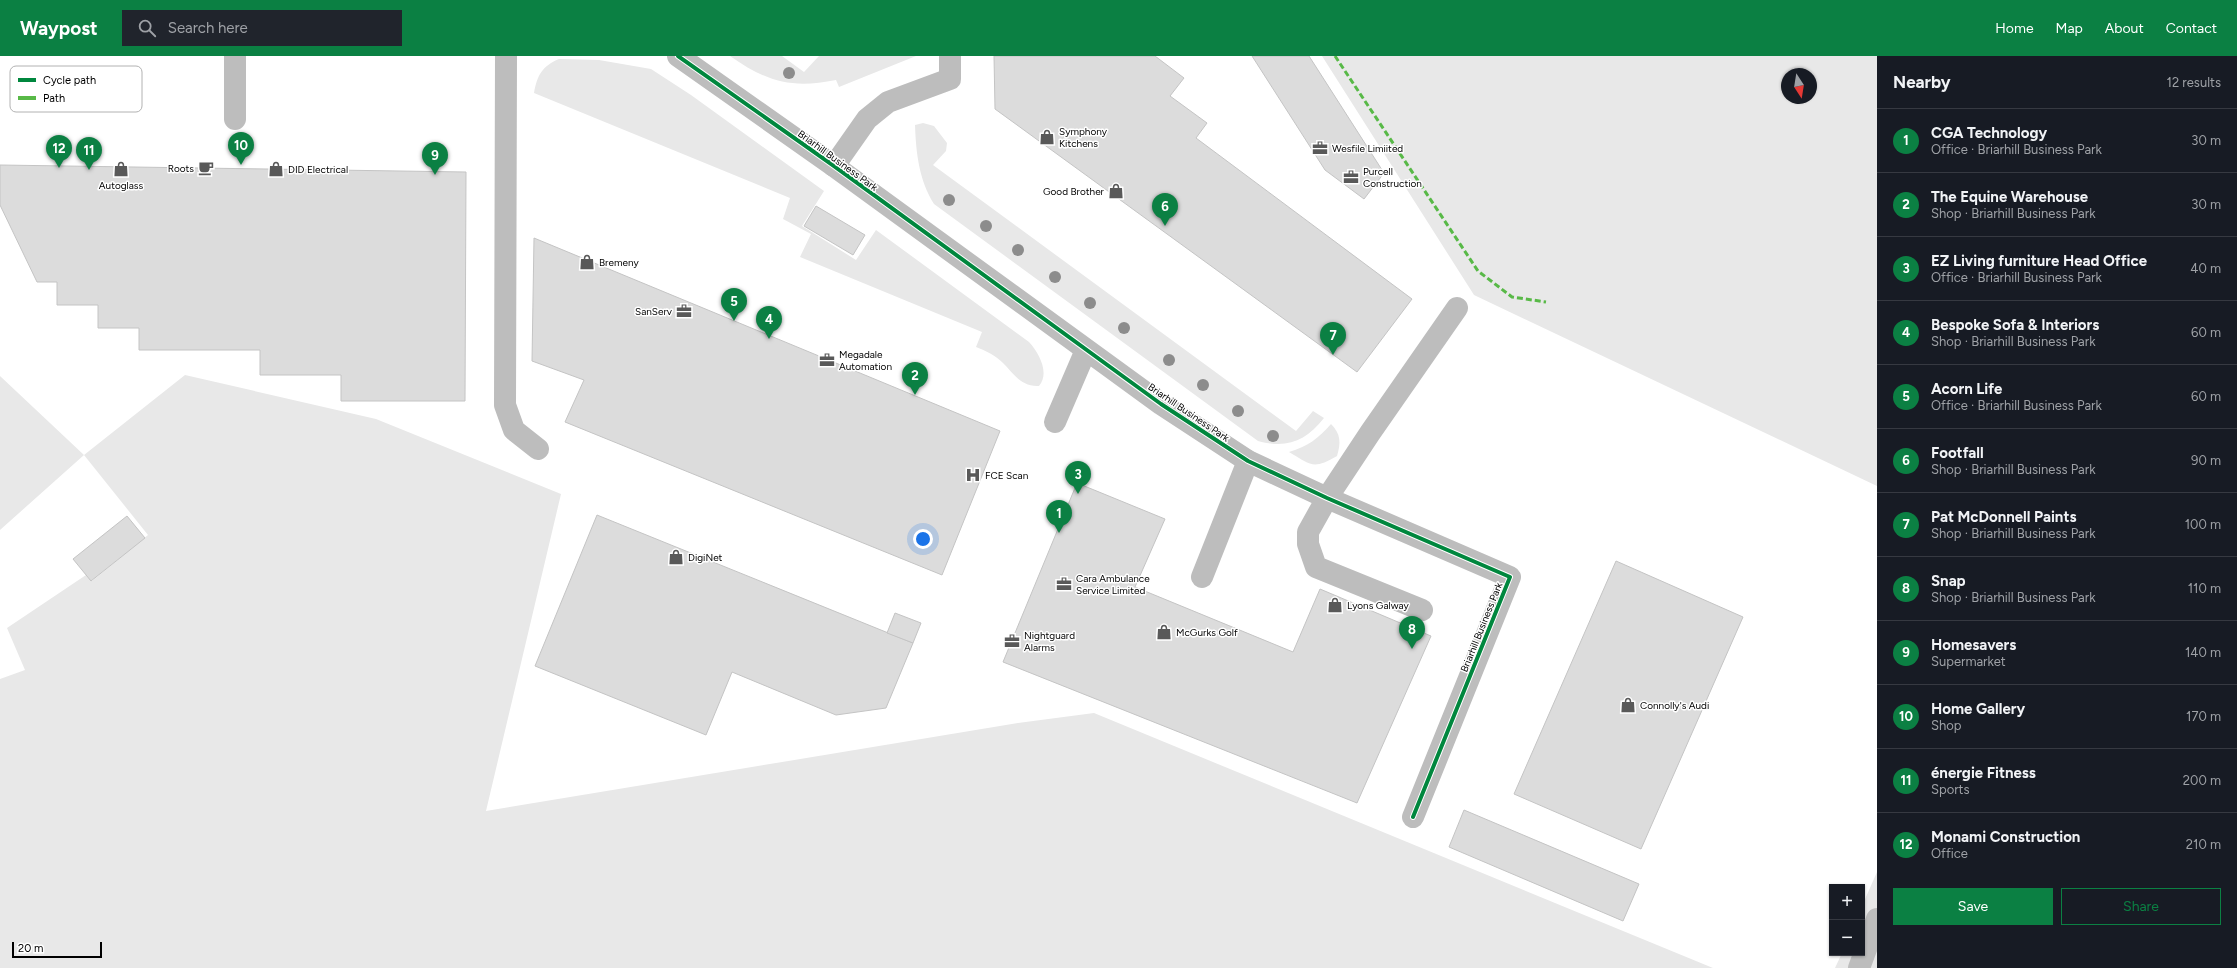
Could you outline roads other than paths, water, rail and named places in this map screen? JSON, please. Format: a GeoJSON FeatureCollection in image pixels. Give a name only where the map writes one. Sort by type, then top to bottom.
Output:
{"type":"FeatureCollection","features":[{"type":"Feature","properties":{"kind":"street"},"geometry":{"type":"LineString","coordinates":[[234,119],[235,56]]}},
{"type":"Feature","properties":{"kind":"street"},"geometry":{"type":"LineString","coordinates":[[506,56],[505,405],[514,430],[538,449]]}},
{"type":"Feature","properties":{"kind":"street","name":"Briarhill Business Park"},"geometry":{"type":"LineString","coordinates":[[678,56],[834,166],[1161,404],[1248,461],[1327,498],[1510,577],[1413,817]]}},
{"type":"Feature","properties":{"kind":"street"},"geometry":{"type":"LineString","coordinates":[[834,166],[867,120],[888,102],[950,80],[950,56]]}},
{"type":"Feature","properties":{"kind":"street"},"geometry":{"type":"LineString","coordinates":[[1422,610],[1316,568],[1308,544],[1308,532],[1327,498],[1370,432],[1457,308]]}},
{"type":"Feature","properties":{"kind":"street"},"geometry":{"type":"LineString","coordinates":[[1055,422],[1086,350]]}},
{"type":"Feature","properties":{"kind":"street"},"geometry":{"type":"LineString","coordinates":[[1202,577],[1248,461]]}},
{"type":"Feature","properties":{"kind":"street"},"geometry":{"type":"LineString","coordinates":[[1859,968],[1877,918]]}},
{"type":"Feature","properties":{"kind":"place","name":"Symphony Kitchens"},"geometry":{"type":"Point","coordinates":[1047,137]}},
{"type":"Feature","properties":{"kind":"place","name":"Wesfile Limiited"},"geometry":{"type":"Point","coordinates":[1320,148]}},
{"type":"Feature","properties":{"kind":"place","name":"Home Gallery"},"geometry":{"type":"Point","coordinates":[241,165]}},
{"type":"Feature","properties":{"kind":"place","name":"Monami Construction"},"geometry":{"type":"Point","coordinates":[59,168]}},
{"type":"Feature","properties":{"kind":"place","name":"Roots"},"geometry":{"type":"Point","coordinates":[206,168]}},
{"type":"Feature","properties":{"kind":"place","name":"Autoglass"},"geometry":{"type":"Point","coordinates":[121,169]}},
{"type":"Feature","properties":{"kind":"place","name":"DID Electrical"},"geometry":{"type":"Point","coordinates":[276,169]}},
{"type":"Feature","properties":{"kind":"place","name":"énergie Fitness"},"geometry":{"type":"Point","coordinates":[89,170]}},
{"type":"Feature","properties":{"kind":"place","name":"Homesavers"},"geometry":{"type":"Point","coordinates":[435,175]}},
{"type":"Feature","properties":{"kind":"place","name":"Purcell Construction"},"geometry":{"type":"Point","coordinates":[1351,177]}},
{"type":"Feature","properties":{"kind":"place","name":"Good Brother"},"geometry":{"type":"Point","coordinates":[1116,191]}},
{"type":"Feature","properties":{"kind":"place","name":"Footfall"},"geometry":{"type":"Point","coordinates":[1165,226]}},
{"type":"Feature","properties":{"kind":"place","name":"Bremeny"},"geometry":{"type":"Point","coordinates":[587,262]}},
{"type":"Feature","properties":{"kind":"place","name":"SanServ"},"geometry":{"type":"Point","coordinates":[684,311]}},
{"type":"Feature","properties":{"kind":"place","name":"Acorn Life"},"geometry":{"type":"Point","coordinates":[734,321]}},
{"type":"Feature","properties":{"kind":"place","name":"Bespoke Sofa & Interiors"},"geometry":{"type":"Point","coordinates":[769,339]}},
{"type":"Feature","properties":{"kind":"place","name":"Pat McDonnell Paints"},"geometry":{"type":"Point","coordinates":[1333,355]}},
{"type":"Feature","properties":{"kind":"place","name":"Megadale Automation"},"geometry":{"type":"Point","coordinates":[827,360]}},
{"type":"Feature","properties":{"kind":"place","name":"The Equine Warehouse"},"geometry":{"type":"Point","coordinates":[915,395]}},
{"type":"Feature","properties":{"kind":"place","name":"FCE Scan"},"geometry":{"type":"Point","coordinates":[973,475]}},
{"type":"Feature","properties":{"kind":"place","name":"EZ Living furniture Head Office"},"geometry":{"type":"Point","coordinates":[1078,494]}},
{"type":"Feature","properties":{"kind":"place","name":"CGA Technology"},"geometry":{"type":"Point","coordinates":[1059,533]}},
{"type":"Feature","properties":{"kind":"place","name":"DigiNet"},"geometry":{"type":"Point","coordinates":[676,557]}},
{"type":"Feature","properties":{"kind":"place","name":"Cara Ambulance Service Limited"},"geometry":{"type":"Point","coordinates":[1064,584]}},
{"type":"Feature","properties":{"kind":"place","name":"Lyons Galway"},"geometry":{"type":"Point","coordinates":[1335,605]}},
{"type":"Feature","properties":{"kind":"place","name":"McGurks Golf"},"geometry":{"type":"Point","coordinates":[1164,632]}},
{"type":"Feature","properties":{"kind":"place","name":"Nightguard Alarms"},"geometry":{"type":"Point","coordinates":[1012,641]}},
{"type":"Feature","properties":{"kind":"place","name":"Snap"},"geometry":{"type":"Point","coordinates":[1412,649]}},
{"type":"Feature","properties":{"kind":"place","name":"Connolly's Audi"},"geometry":{"type":"Point","coordinates":[1628,705]}}]}
